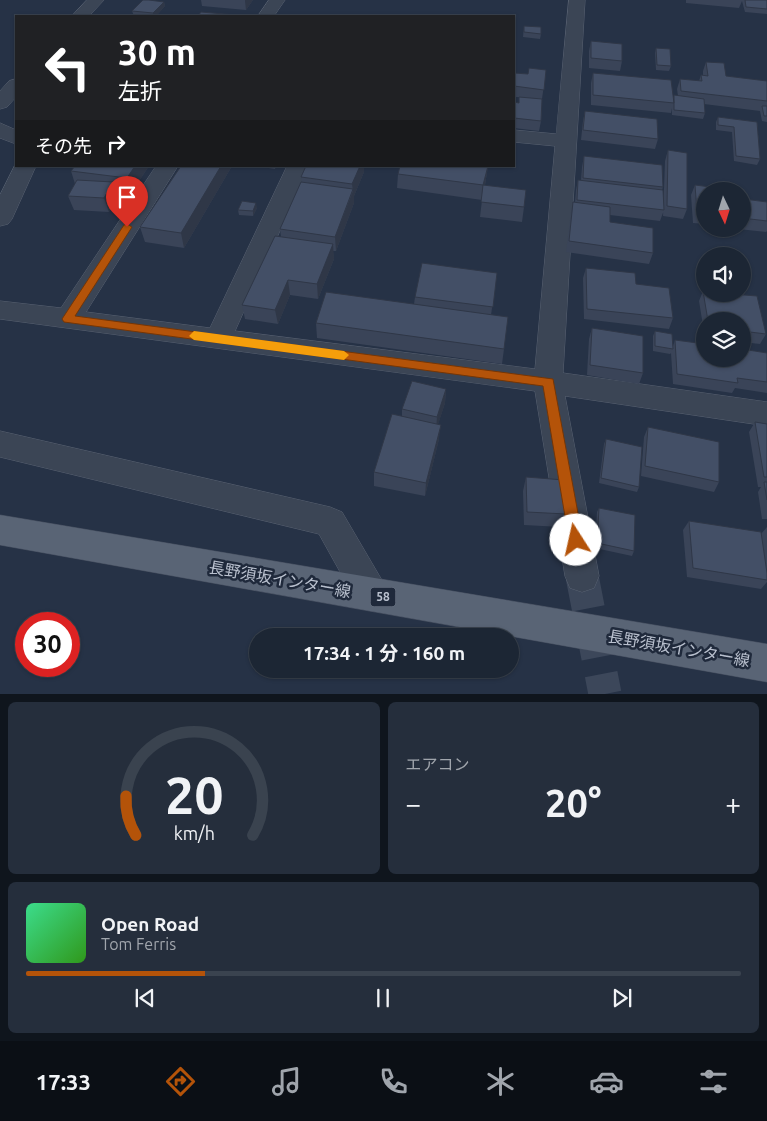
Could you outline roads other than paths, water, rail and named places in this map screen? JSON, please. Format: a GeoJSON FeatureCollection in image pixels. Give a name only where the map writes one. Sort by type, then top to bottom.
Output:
{"type":"FeatureCollection","features":[{"type":"Feature","properties":{"kind":"main road","name":"長野須坂インター線"},"geometry":{"type":"LineString","coordinates":[[0,530],[767,663]]}},
{"type":"Feature","properties":{"kind":"street"},"geometry":{"type":"LineString","coordinates":[[81,15],[96,0]]}},
{"type":"Feature","properties":{"kind":"street"},"geometry":{"type":"LineString","coordinates":[[267,15],[277,0]]}},
{"type":"Feature","properties":{"kind":"street"},"geometry":{"type":"LineString","coordinates":[[577,0],[548,382],[582,576]]}},
{"type":"Feature","properties":{"kind":"street"},"geometry":{"type":"LineString","coordinates":[[0,103],[15,85]]}},
{"type":"Feature","properties":{"kind":"street"},"geometry":{"type":"LineString","coordinates":[[0,129],[15,137]]}},
{"type":"Feature","properties":{"kind":"street"},"geometry":{"type":"LineString","coordinates":[[515,136],[566,141]]}},
{"type":"Feature","properties":{"kind":"street"},"geometry":{"type":"LineString","coordinates":[[0,219],[25,167]]}},
{"type":"Feature","properties":{"kind":"street"},"geometry":{"type":"LineString","coordinates":[[68,319],[166,167]]}},
{"type":"Feature","properties":{"kind":"street"},"geometry":{"type":"LineString","coordinates":[[218,339],[298,167]]}},
{"type":"Feature","properties":{"kind":"street"},"geometry":{"type":"LineString","coordinates":[[0,310],[548,382],[767,414]]}},
{"type":"Feature","properties":{"kind":"street"},"geometry":{"type":"LineString","coordinates":[[0,444],[330,522],[371,594]]}},
{"type":"Feature","properties":{"kind":"tunnel"},"geometry":{"type":"LineString","coordinates":[[582,576],[605,694]]}}]}
